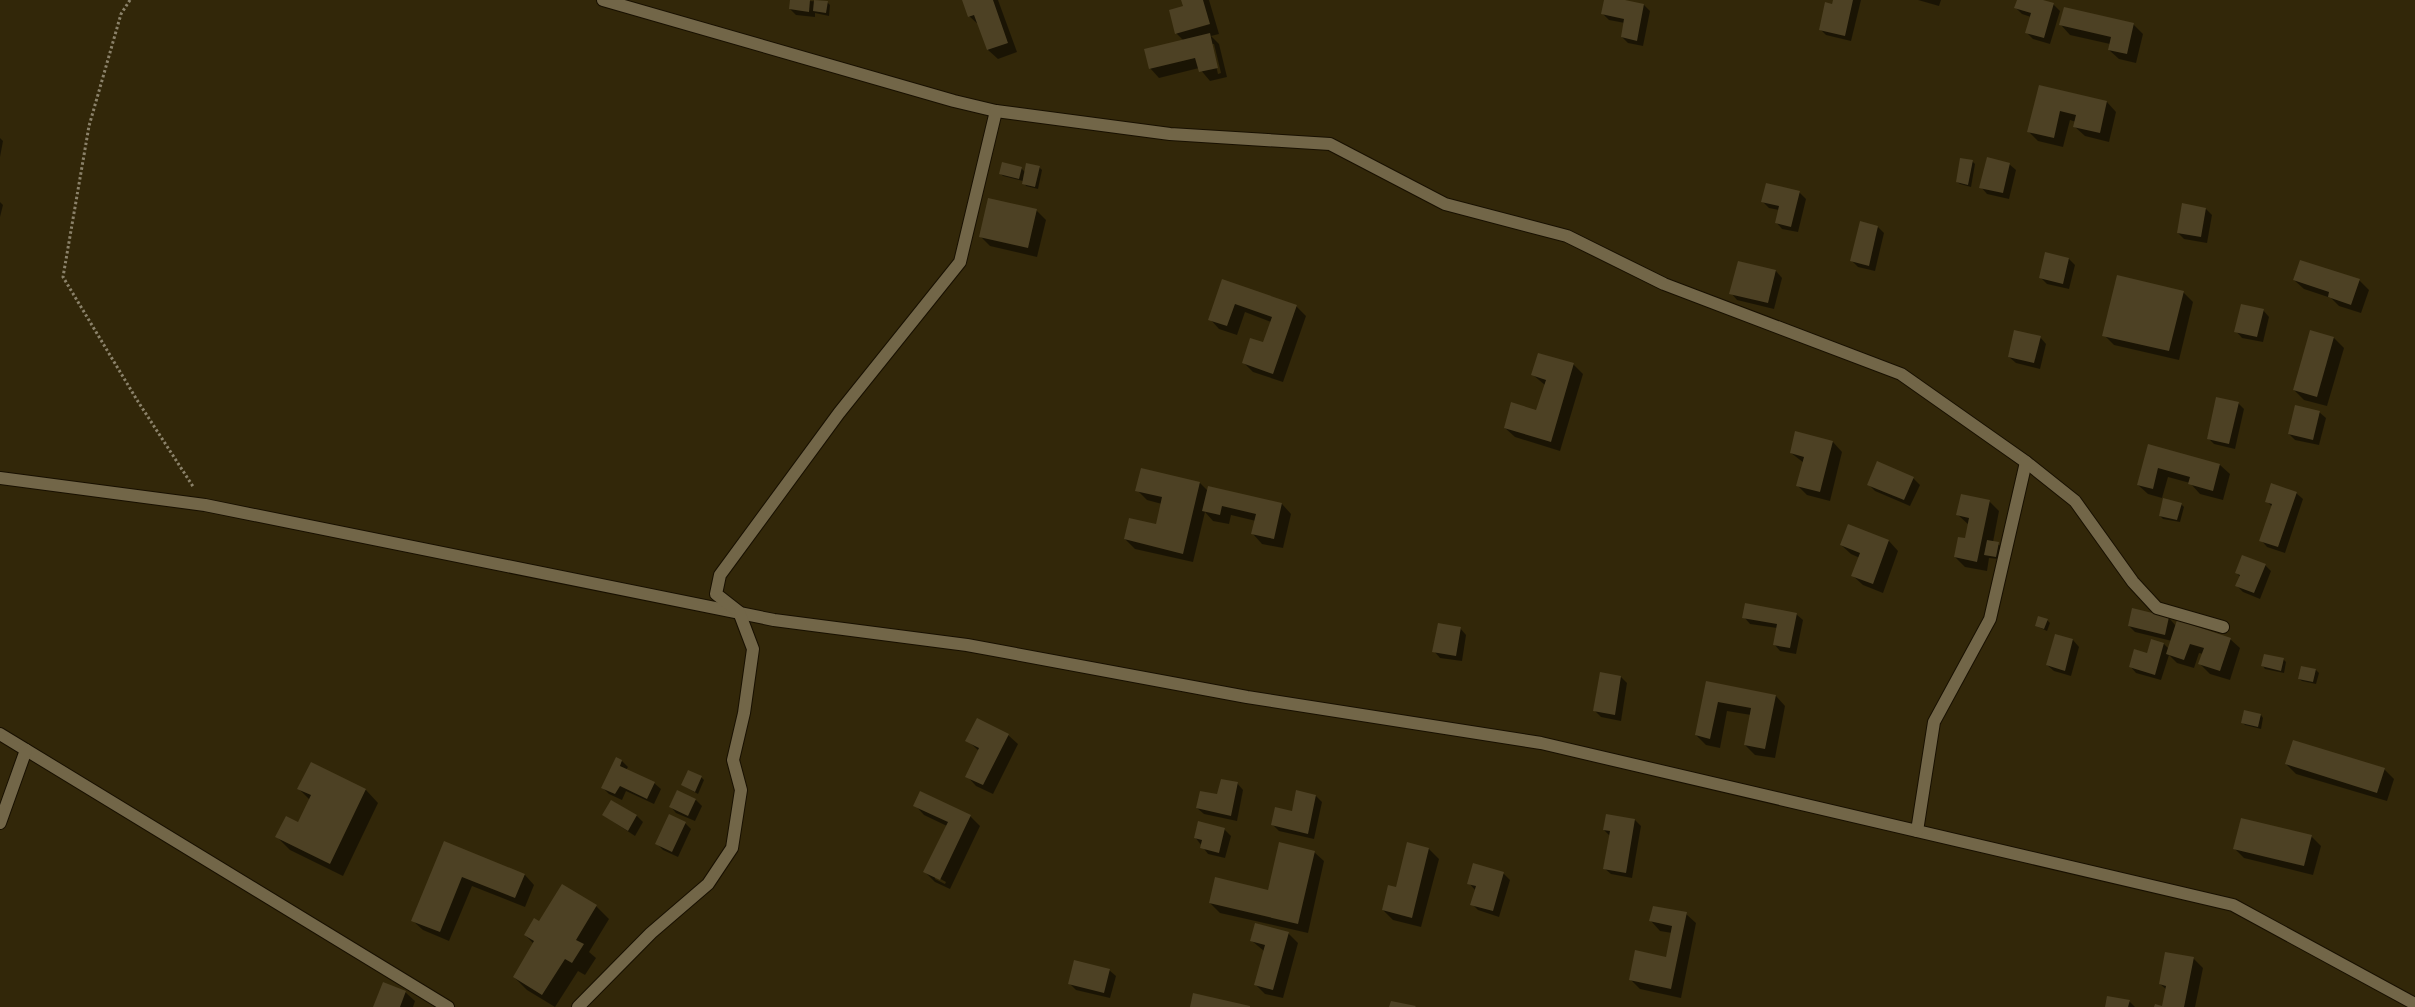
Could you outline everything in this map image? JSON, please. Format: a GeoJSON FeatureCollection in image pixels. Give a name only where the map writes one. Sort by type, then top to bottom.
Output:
{"type":"FeatureCollection","features":[{"type":"Feature","properties":{"kind":"street"},"geometry":{"type":"LineString","coordinates":[[603,0],[954,101],[996,111],[1170,134],[1330,144],[1445,204],[1567,236],[1664,284],[1901,374],[2026,462],[2075,501],[2133,582],[2157,608],[2223,627]]}},
{"type":"Feature","properties":{"kind":"street"},"geometry":{"type":"LineString","coordinates":[[578,1007],[651,933],[708,884],[732,848],[741,790],[733,760],[744,713],[753,649],[739,612],[716,594],[720,575],[839,413],[960,262],[996,111]]}},
{"type":"Feature","properties":{"kind":"street"},"geometry":{"type":"LineString","coordinates":[[1917,831],[1934,722],[1990,619],[2026,462]]}},
{"type":"Feature","properties":{"kind":"street"},"geometry":{"type":"LineString","coordinates":[[0,478],[205,506],[774,620],[967,645],[1247,697],[1541,743],[2233,905],[2415,1004]]}},
{"type":"Feature","properties":{"kind":"street"},"geometry":{"type":"LineString","coordinates":[[0,734],[448,1007]]}},
{"type":"Feature","properties":{"kind":"street"},"geometry":{"type":"LineString","coordinates":[[0,823],[26,750]]}},
{"type":"Feature","properties":{"kind":"path"},"geometry":{"type":"LineString","coordinates":[[130,0],[121,14],[89,126],[63,278],[137,400],[205,506]]}},
{"type":"Feature","properties":{"kind":"building"},"geometry":{"type":"Polygon","coordinates":[[[790,0],[810,0],[809,12],[789,9],[790,0]]]}},
{"type":"Feature","properties":{"kind":"building"},"geometry":{"type":"Polygon","coordinates":[[[814,0],[828,1],[826,13],[813,11],[814,0]]]}},
{"type":"Feature","properties":{"kind":"building"},"geometry":{"type":"Polygon","coordinates":[[[962,0],[993,0],[1008,43],[987,50],[974,15],[968,17],[962,0]]]}},
{"type":"Feature","properties":{"kind":"building"},"geometry":{"type":"Polygon","coordinates":[[[1181,0],[1203,0],[1210,24],[1175,34],[1169,10],[1183,6],[1181,0]]]}},
{"type":"Feature","properties":{"kind":"building"},"geometry":{"type":"Polygon","coordinates":[[[1604,0],[1625,0],[1644,4],[1637,41],[1621,37],[1624,19],[1601,14],[1604,0]]]}},
{"type":"Feature","properties":{"kind":"building"},"geometry":{"type":"Polygon","coordinates":[[[1833,0],[1853,0],[1845,36],[1819,30],[1825,2],[1832,4],[1833,0]]]}},
{"type":"Feature","properties":{"kind":"building"},"geometry":{"type":"Polygon","coordinates":[[[2017,0],[2043,0],[2054,3],[2044,38],[2025,33],[2031,13],[2014,8],[2017,0]]]}},
{"type":"Feature","properties":{"kind":"building"},"geometry":{"type":"Polygon","coordinates":[[[2064,7],[2134,23],[2127,54],[2108,50],[2111,37],[2059,25],[2064,7]]]}},
{"type":"Feature","properties":{"kind":"building"},"geometry":{"type":"Polygon","coordinates":[[[1210,33],[1218,68],[1199,72],[1195,58],[1149,69],[1144,49],[1210,33]]]}},
{"type":"Feature","properties":{"kind":"building"},"geometry":{"type":"Polygon","coordinates":[[[2039,85],[2107,101],[2100,133],[2073,127],[2076,115],[2060,111],[2054,138],[2027,132],[2039,85]]]}},
{"type":"Feature","properties":{"kind":"building"},"geometry":{"type":"Polygon","coordinates":[[[1987,157],[2010,163],[2003,193],[1979,188],[1987,157]]]}},
{"type":"Feature","properties":{"kind":"building"},"geometry":{"type":"Polygon","coordinates":[[[1960,158],[1973,160],[1968,185],[1956,182],[1960,158]]]}},
{"type":"Feature","properties":{"kind":"building"},"geometry":{"type":"Polygon","coordinates":[[[1002,162],[1022,167],[1019,179],[999,174],[1002,162]]]}},
{"type":"Feature","properties":{"kind":"building"},"geometry":{"type":"Polygon","coordinates":[[[1026,163],[1040,166],[1035,187],[1022,184],[1026,163]]]}},
{"type":"Feature","properties":{"kind":"building"},"geometry":{"type":"Polygon","coordinates":[[[1766,183],[1800,191],[1791,227],[1775,223],[1779,206],[1761,202],[1766,183]]]}},
{"type":"Feature","properties":{"kind":"building"},"geometry":{"type":"Polygon","coordinates":[[[988,198],[1037,209],[1028,248],[979,237],[988,198]]]}},
{"type":"Feature","properties":{"kind":"building"},"geometry":{"type":"Polygon","coordinates":[[[2182,203],[2206,208],[2201,237],[2177,233],[2182,203]]]}},
{"type":"Feature","properties":{"kind":"building"},"geometry":{"type":"Polygon","coordinates":[[[1860,221],[1878,226],[1869,266],[1850,261],[1860,221]]]}},
{"type":"Feature","properties":{"kind":"building"},"geometry":{"type":"Polygon","coordinates":[[[2045,252],[2069,258],[2063,284],[2039,278],[2045,252]]]}},
{"type":"Feature","properties":{"kind":"building"},"geometry":{"type":"Polygon","coordinates":[[[2300,260],[2360,279],[2351,305],[2328,297],[2329,292],[2293,280],[2300,260]]]}},
{"type":"Feature","properties":{"kind":"building"},"geometry":{"type":"Polygon","coordinates":[[[1738,261],[1776,270],[1768,303],[1729,294],[1738,261]]]}},
{"type":"Feature","properties":{"kind":"building"},"geometry":{"type":"Polygon","coordinates":[[[2117,275],[2184,291],[2169,351],[2102,336],[2117,275]]]}},
{"type":"Feature","properties":{"kind":"building"},"geometry":{"type":"Polygon","coordinates":[[[1222,279],[1297,305],[1273,374],[1242,363],[1250,338],[1263,342],[1272,317],[1235,304],[1227,326],[1208,320],[1222,279]]]}},
{"type":"Feature","properties":{"kind":"building"},"geometry":{"type":"Polygon","coordinates":[[[2241,304],[2264,309],[2257,337],[2234,332],[2241,304]]]}},
{"type":"Feature","properties":{"kind":"building"},"geometry":{"type":"Polygon","coordinates":[[[2014,330],[2041,336],[2034,363],[2008,357],[2014,330]]]}},
{"type":"Feature","properties":{"kind":"building"},"geometry":{"type":"Polygon","coordinates":[[[2310,330],[2334,337],[2317,397],[2293,390],[2310,330]]]}},
{"type":"Feature","properties":{"kind":"building"},"geometry":{"type":"Polygon","coordinates":[[[1538,353],[1574,363],[1551,442],[1504,428],[1511,402],[1536,410],[1546,380],[1531,375],[1538,353]]]}},
{"type":"Feature","properties":{"kind":"building"},"geometry":{"type":"Polygon","coordinates":[[[2216,397],[2239,402],[2229,444],[2207,439],[2216,397]]]}},
{"type":"Feature","properties":{"kind":"building"},"geometry":{"type":"Polygon","coordinates":[[[2295,405],[2320,411],[2313,440],[2288,434],[2295,405]]]}},
{"type":"Feature","properties":{"kind":"building"},"geometry":{"type":"Polygon","coordinates":[[[1795,431],[1833,441],[1820,492],[1796,486],[1804,457],[1790,453],[1795,431]]]}},
{"type":"Feature","properties":{"kind":"building"},"geometry":{"type":"Polygon","coordinates":[[[2148,444],[2220,464],[2213,491],[2188,484],[2190,477],[2158,468],[2153,489],[2137,485],[2148,444]]]}},
{"type":"Feature","properties":{"kind":"building"},"geometry":{"type":"Polygon","coordinates":[[[1877,461],[1914,477],[1904,500],[1867,485],[1877,461]]]}},
{"type":"Feature","properties":{"kind":"building"},"geometry":{"type":"Polygon","coordinates":[[[1141,468],[1200,482],[1183,554],[1124,539],[1129,518],[1156,524],[1162,497],[1135,491],[1141,468]]]}},
{"type":"Feature","properties":{"kind":"building"},"geometry":{"type":"Polygon","coordinates":[[[2271,483],[2297,492],[2278,547],[2259,541],[2272,504],[2265,502],[2271,483]]]}},
{"type":"Feature","properties":{"kind":"building"},"geometry":{"type":"Polygon","coordinates":[[[1208,486],[1282,503],[1274,539],[1251,534],[1256,514],[1222,506],[1220,515],[1202,511],[1208,486]]]}},
{"type":"Feature","properties":{"kind":"building"},"geometry":{"type":"Polygon","coordinates":[[[1961,494],[1990,500],[1977,562],[1954,557],[1958,537],[1965,538],[1969,518],[1956,515],[1961,494]]]}},
{"type":"Feature","properties":{"kind":"building"},"geometry":{"type":"Polygon","coordinates":[[[2163,498],[2182,503],[2177,520],[2159,516],[2163,498]]]}},
{"type":"Feature","properties":{"kind":"building"},"geometry":{"type":"Polygon","coordinates":[[[1848,524],[1889,540],[1873,584],[1851,576],[1860,553],[1840,545],[1848,524]]]}},
{"type":"Feature","properties":{"kind":"building"},"geometry":{"type":"Polygon","coordinates":[[[1987,540],[1999,542],[1996,557],[1984,555],[1987,540]]]}},
{"type":"Feature","properties":{"kind":"building"},"geometry":{"type":"Polygon","coordinates":[[[2242,555],[2266,564],[2254,593],[2235,586],[2240,575],[2235,573],[2242,555]]]}},
{"type":"Feature","properties":{"kind":"building"},"geometry":{"type":"Polygon","coordinates":[[[1745,603],[1797,613],[1790,648],[1773,645],[1777,624],[1742,618],[1745,603]]]}},
{"type":"Feature","properties":{"kind":"building"},"geometry":{"type":"Polygon","coordinates":[[[2132,608],[2169,617],[2165,635],[2128,626],[2132,608]]]}},
{"type":"Feature","properties":{"kind":"building"},"geometry":{"type":"Polygon","coordinates":[[[2038,616],[2048,619],[2044,629],[2035,626],[2038,616]]]}},
{"type":"Feature","properties":{"kind":"building"},"geometry":{"type":"Polygon","coordinates":[[[2177,620],[2231,638],[2220,671],[2198,664],[2204,648],[2190,644],[2184,660],[2166,654],[2177,620]]]}},
{"type":"Feature","properties":{"kind":"building"},"geometry":{"type":"Polygon","coordinates":[[[1438,623],[1461,627],[1456,656],[1432,652],[1438,623]]]}},
{"type":"Feature","properties":{"kind":"building"},"geometry":{"type":"Polygon","coordinates":[[[2055,634],[2073,639],[2065,671],[2046,665],[2055,634]]]}},
{"type":"Feature","properties":{"kind":"building"},"geometry":{"type":"Polygon","coordinates":[[[2151,639],[2164,643],[2155,675],[2129,667],[2134,649],[2147,653],[2151,639]]]}},
{"type":"Feature","properties":{"kind":"building"},"geometry":{"type":"Polygon","coordinates":[[[2264,654],[2284,658],[2281,671],[2261,666],[2264,654]]]}},
{"type":"Feature","properties":{"kind":"building"},"geometry":{"type":"Polygon","coordinates":[[[2301,666],[2316,669],[2313,682],[2298,679],[2301,666]]]}},
{"type":"Feature","properties":{"kind":"building"},"geometry":{"type":"Polygon","coordinates":[[[1600,672],[1621,676],[1615,715],[1593,711],[1600,672]]]}},
{"type":"Feature","properties":{"kind":"building"},"geometry":{"type":"Polygon","coordinates":[[[1706,681],[1776,695],[1765,749],[1744,745],[1751,708],[1718,702],[1710,739],[1695,735],[1706,681]]]}},
{"type":"Feature","properties":{"kind":"building"},"geometry":{"type":"Polygon","coordinates":[[[2244,710],[2261,714],[2258,727],[2241,723],[2244,710]]]}},
{"type":"Feature","properties":{"kind":"building"},"geometry":{"type":"Polygon","coordinates":[[[977,718],[1009,734],[983,785],[965,777],[979,748],[965,741],[977,718]]]}},
{"type":"Feature","properties":{"kind":"building"},"geometry":{"type":"Polygon","coordinates":[[[2293,740],[2385,768],[2377,793],[2285,764],[2293,740]]]}},
{"type":"Feature","properties":{"kind":"building"},"geometry":{"type":"Polygon","coordinates":[[[616,757],[622,760],[620,766],[655,782],[647,799],[620,786],[615,794],[601,788],[616,757]]]}},
{"type":"Feature","properties":{"kind":"building"},"geometry":{"type":"Polygon","coordinates":[[[311,762],[366,789],[330,864],[275,837],[286,816],[298,822],[311,795],[297,789],[311,762]]]}},
{"type":"Feature","properties":{"kind":"building"},"geometry":{"type":"Polygon","coordinates":[[[688,770],[702,776],[695,792],[681,785],[688,770]]]}},
{"type":"Feature","properties":{"kind":"building"},"geometry":{"type":"Polygon","coordinates":[[[1221,779],[1238,782],[1231,816],[1196,808],[1200,791],[1217,794],[1221,779]]]}},
{"type":"Feature","properties":{"kind":"building"},"geometry":{"type":"Polygon","coordinates":[[[677,790],[696,799],[688,816],[669,807],[677,790]]]}},
{"type":"Feature","properties":{"kind":"building"},"geometry":{"type":"Polygon","coordinates":[[[1296,790],[1316,795],[1308,834],[1271,825],[1275,807],[1292,811],[1296,790]]]}},
{"type":"Feature","properties":{"kind":"building"},"geometry":{"type":"Polygon","coordinates":[[[920,791],[971,815],[940,880],[923,872],[948,822],[913,806],[920,791]]]}},
{"type":"Feature","properties":{"kind":"building"},"geometry":{"type":"Polygon","coordinates":[[[611,800],[637,815],[628,831],[602,815],[611,800]]]}},
{"type":"Feature","properties":{"kind":"building"},"geometry":{"type":"Polygon","coordinates":[[[669,814],[686,822],[672,852],[655,844],[669,814]]]}},
{"type":"Feature","properties":{"kind":"building"},"geometry":{"type":"Polygon","coordinates":[[[1606,814],[1635,819],[1626,873],[1603,869],[1610,831],[1603,830],[1606,814]]]}},
{"type":"Feature","properties":{"kind":"building"},"geometry":{"type":"Polygon","coordinates":[[[2241,818],[2312,835],[2304,866],[2233,849],[2241,818]]]}},
{"type":"Feature","properties":{"kind":"building"},"geometry":{"type":"Polygon","coordinates":[[[1198,821],[1225,828],[1219,853],[1200,848],[1202,840],[1194,838],[1198,821]]]}},
{"type":"Feature","properties":{"kind":"building"},"geometry":{"type":"Polygon","coordinates":[[[444,841],[525,874],[515,898],[462,877],[440,932],[411,921],[444,841]]]}},
{"type":"Feature","properties":{"kind":"building"},"geometry":{"type":"Polygon","coordinates":[[[1279,842],[1315,851],[1298,924],[1209,903],[1215,877],[1268,890],[1279,842]]]}},
{"type":"Feature","properties":{"kind":"building"},"geometry":{"type":"Polygon","coordinates":[[[1407,842],[1429,848],[1412,918],[1382,910],[1388,885],[1396,887],[1407,842]]]}},
{"type":"Feature","properties":{"kind":"building"},"geometry":{"type":"Polygon","coordinates":[[[1473,863],[1504,872],[1493,911],[1470,905],[1476,886],[1467,884],[1473,863]]]}},
{"type":"Feature","properties":{"kind":"building"},"geometry":{"type":"Polygon","coordinates":[[[562,884],[597,905],[576,940],[584,944],[572,963],[565,959],[542,995],[513,977],[534,941],[524,935],[534,918],[539,921],[562,884]]]}},
{"type":"Feature","properties":{"kind":"building"},"geometry":{"type":"Polygon","coordinates":[[[1653,906],[1687,912],[1671,989],[1629,980],[1635,950],[1666,957],[1672,926],[1649,921],[1653,906]]]}},
{"type":"Feature","properties":{"kind":"building"},"geometry":{"type":"Polygon","coordinates":[[[1255,923],[1289,932],[1273,990],[1254,985],[1265,945],[1250,941],[1255,923]]]}},
{"type":"Feature","properties":{"kind":"building"},"geometry":{"type":"Polygon","coordinates":[[[2165,952],[2194,957],[2184,1007],[2154,1007],[2155,1004],[2162,1006],[2166,986],[2159,984],[2165,952]]]}},
{"type":"Feature","properties":{"kind":"building"},"geometry":{"type":"Polygon","coordinates":[[[1074,960],[1110,969],[1104,993],[1068,984],[1074,960]]]}},
{"type":"Feature","properties":{"kind":"building"},"geometry":{"type":"Polygon","coordinates":[[[383,982],[406,991],[400,1007],[373,1007],[383,982]]]}},
{"type":"Feature","properties":{"kind":"building"},"geometry":{"type":"Polygon","coordinates":[[[1193,993],[1250,1006],[1250,1007],[1190,1007],[1193,993]]]}},
{"type":"Feature","properties":{"kind":"building"},"geometry":{"type":"Polygon","coordinates":[[[2107,996],[2130,1000],[2128,1007],[2105,1007],[2107,996]]]}},
{"type":"Feature","properties":{"kind":"building"},"geometry":{"type":"Polygon","coordinates":[[[1391,1001],[1416,1006],[1389,1007],[1391,1001]]]}}]}
